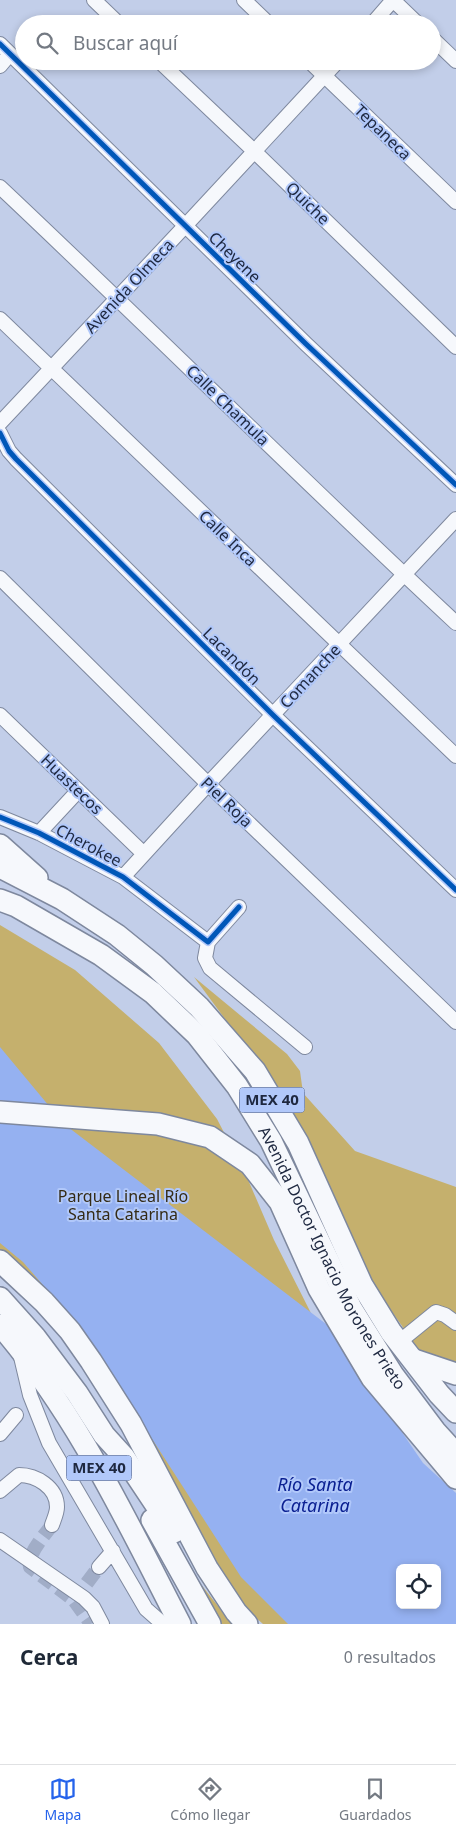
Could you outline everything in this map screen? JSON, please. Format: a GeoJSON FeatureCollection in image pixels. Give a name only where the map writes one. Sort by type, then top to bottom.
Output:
{"type":"FeatureCollection","features":[{"type":"Feature","properties":{"kind":"highway"},"geometry":{"type":"LineString","coordinates":[[0,845],[62,900]]}},
{"type":"Feature","properties":{"kind":"highway","name":"Avenida Doctor Ignacio Morones Prieto"},"geometry":{"type":"LineString","coordinates":[[0,868],[62,900],[116,936],[154,965],[198,1007],[255,1072],[298,1143],[362,1285],[391,1332],[439,1394],[456,1412]]}},
{"type":"Feature","properties":{"kind":"highway","name":"Avenida Doctor Ignacio Morones Prieto"},"geometry":{"type":"LineString","coordinates":[[0,900],[16,906],[102,955],[154,993],[197,1035],[237,1086],[271,1141],[351,1308],[393,1375],[435,1431],[456,1454]]}},
{"type":"Feature","properties":{"kind":"highway"},"geometry":{"type":"LineString","coordinates":[[0,1112],[158,1124],[210,1137],[250,1164],[280,1202],[319,1289],[372,1378],[456,1478]]}},
{"type":"Feature","properties":{"kind":"highway"},"geometry":{"type":"LineString","coordinates":[[0,1261],[44,1302],[70,1331],[91,1361],[131,1424],[207,1568],[242,1618]]}},
{"type":"Feature","properties":{"kind":"highway"},"geometry":{"type":"LineString","coordinates":[[0,1298],[35,1337],[77,1393],[104,1435],[210,1624]]}},
{"type":"Feature","properties":{"kind":"highway","name":"MEX 40"},"geometry":{"type":"LineString","coordinates":[[0,1325],[18,1346],[60,1404],[99,1468],[180,1624]]}},
{"type":"Feature","properties":{"kind":"highway"},"geometry":{"type":"LineString","coordinates":[[414,1360],[456,1374]]}},
{"type":"Feature","properties":{"kind":"highway"},"geometry":{"type":"LineString","coordinates":[[104,1435],[124,1457],[179,1541],[242,1618]]}},
{"type":"Feature","properties":{"kind":"street"},"geometry":{"type":"LineString","coordinates":[[94,0],[110,15]]}},
{"type":"Feature","properties":{"kind":"street"},"geometry":{"type":"LineString","coordinates":[[244,0],[260,15]]}},
{"type":"Feature","properties":{"kind":"street"},"geometry":{"type":"LineString","coordinates":[[380,15],[393,0],[409,15]]}},
{"type":"Feature","properties":{"kind":"street","name":"Cheyene"},"geometry":{"type":"LineString","coordinates":[[0,44],[15,59]]}},
{"type":"Feature","properties":{"kind":"street"},"geometry":{"type":"LineString","coordinates":[[441,47],[456,61]]}},
{"type":"Feature","properties":{"kind":"street"},"geometry":{"type":"LineString","coordinates":[[0,66],[10,54]]}},
{"type":"Feature","properties":{"kind":"street","name":"Cheyene"},"geometry":{"type":"LineString","coordinates":[[26,70],[306,344],[456,486]]}},
{"type":"Feature","properties":{"kind":"street","name":"Quiche"},"geometry":{"type":"LineString","coordinates":[[168,70],[456,346]]}},
{"type":"Feature","properties":{"kind":"street","name":"Tepaneca"},"geometry":{"type":"LineString","coordinates":[[319,70],[456,202]]}},
{"type":"Feature","properties":{"kind":"street","name":"Avenida Olmeca"},"geometry":{"type":"LineString","coordinates":[[0,423],[330,70]]}},
{"type":"Feature","properties":{"kind":"street","name":"Calle Chamula"},"geometry":{"type":"LineString","coordinates":[[0,187],[456,623]]}},
{"type":"Feature","properties":{"kind":"street","name":"Calle Inca"},"geometry":{"type":"LineString","coordinates":[[0,319],[456,756]]}},
{"type":"Feature","properties":{"kind":"street","name":"Lacandón"},"geometry":{"type":"LineString","coordinates":[[0,433],[9,451],[16,459],[273,715],[456,890]]}},
{"type":"Feature","properties":{"kind":"street","name":"Comanche"},"geometry":{"type":"LineString","coordinates":[[123,877],[456,519]]}},
{"type":"Feature","properties":{"kind":"street","name":"Piel Roja"},"geometry":{"type":"LineString","coordinates":[[0,578],[208,784],[456,1022]]}},
{"type":"Feature","properties":{"kind":"street","name":"Huastecos"},"geometry":{"type":"LineString","coordinates":[[0,714],[144,854]]}},
{"type":"Feature","properties":{"kind":"street"},"geometry":{"type":"LineString","coordinates":[[39,833],[78,791]]}},
{"type":"Feature","properties":{"kind":"street","name":"Cherokee"},"geometry":{"type":"LineString","coordinates":[[0,817],[39,833],[123,877],[208,942]]}},
{"type":"Feature","properties":{"kind":"street"},"geometry":{"type":"LineString","coordinates":[[239,908],[208,942],[205,958],[210,968],[304,1047]]}},
{"type":"Feature","properties":{"kind":"street"},"geometry":{"type":"LineString","coordinates":[[399,1342],[436,1312],[445,1315],[456,1323]]}},
{"type":"Feature","properties":{"kind":"street"},"geometry":{"type":"LineString","coordinates":[[18,1346],[30,1395],[49,1443],[146,1609],[163,1624]]}},
{"type":"Feature","properties":{"kind":"street"},"geometry":{"type":"LineString","coordinates":[[0,1434],[16,1415]]}},
{"type":"Feature","properties":{"kind":"street"},"geometry":{"type":"LineString","coordinates":[[1,1484],[19,1475],[30,1475],[39,1479],[52,1491],[56,1500],[57,1509],[52,1526]]}},
{"type":"Feature","properties":{"kind":"street"},"geometry":{"type":"LineString","coordinates":[[0,1540],[84,1598],[93,1607],[102,1624]]}},
{"type":"Feature","properties":{"kind":"street"},"geometry":{"type":"LineString","coordinates":[[99,1567],[113,1551]]}},
{"type":"Feature","properties":{"kind":"green space","name":"Río Santa Catarina"},"geometry":{"type":"Polygon","coordinates":[[[0,925],[75,970],[159,1043],[217,1119],[246,1175],[274,1240],[318,1327],[413,1461],[440,1564],[396,1564],[396,1609],[441,1609],[441,1567],[456,1624],[263,1624],[224,1589],[114,1398],[0,1257],[0,925]]]}},
{"type":"Feature","properties":{"kind":"green space"},"geometry":{"type":"Polygon","coordinates":[[[194,977],[287,1054],[300,1071],[303,1093],[355,1151],[456,1187],[456,1366],[433,1360],[419,1350],[385,1302],[347,1241],[286,1117],[225,1019],[194,977]]]}},
{"type":"Feature","properties":{"kind":"green space"},"geometry":{"type":"Polygon","coordinates":[[[196,1578],[232,1624],[221,1624],[196,1578]]]}},
{"type":"Feature","properties":{"kind":"water","name":"Río Santa Catarina"},"geometry":{"type":"Polygon","coordinates":[[[0,1047],[64,1124],[330,1327],[423,1463],[456,1493],[456,1624],[288,1624],[241,1577],[82,1330],[23,1262],[0,1243],[0,1047]]]}},
{"type":"Feature","properties":{"kind":"tunnel"},"geometry":{"type":"LineString","coordinates":[[52,1525],[31,1556],[30,1567],[74,1600],[91,1624]]}},
{"type":"Feature","properties":{"kind":"tunnel"},"geometry":{"type":"LineString","coordinates":[[74,1600],[99,1567]]}},
{"type":"Feature","properties":{"kind":"cycle path"},"geometry":{"type":"LineString","coordinates":[[0,44],[15,59]]}},
{"type":"Feature","properties":{"kind":"cycle path"},"geometry":{"type":"LineString","coordinates":[[27,70],[306,344],[456,485]]}},
{"type":"Feature","properties":{"kind":"cycle path"},"geometry":{"type":"LineString","coordinates":[[0,433],[9,451],[16,459],[273,715],[456,890]]}},
{"type":"Feature","properties":{"kind":"cycle path"},"geometry":{"type":"LineString","coordinates":[[0,817],[39,833],[123,877],[208,942],[239,907]]}},
{"type":"Feature","properties":{"kind":"park label","name":"Parque Lineal Río Santa Catarina"},"geometry":{"type":"Point","coordinates":[123,1205]}}]}
